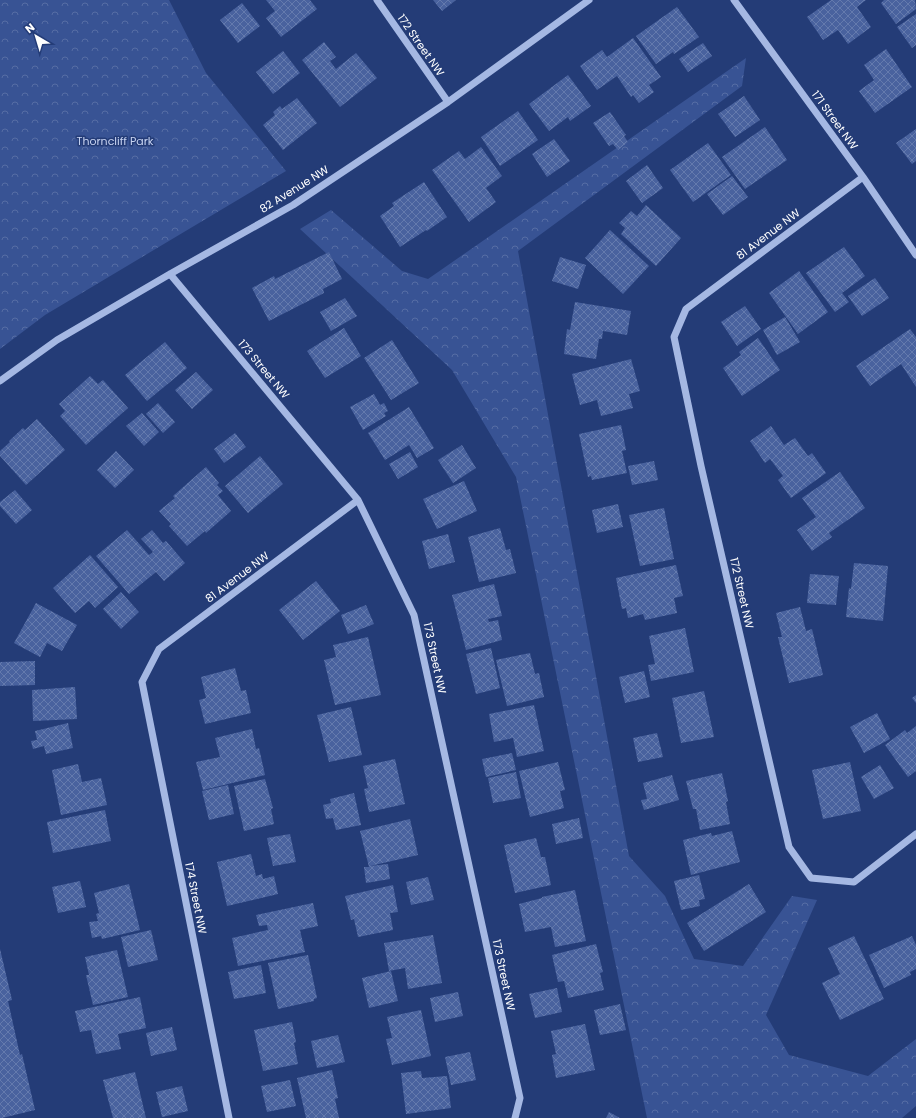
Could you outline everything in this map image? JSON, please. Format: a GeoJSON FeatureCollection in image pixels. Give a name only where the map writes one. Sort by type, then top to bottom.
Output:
{"type":"FeatureCollection","features":[{"type":"Feature","properties":{"kind":"street","name":"172 Street NW"},"geometry":{"type":"LineString","coordinates":[[377,0],[448,102]]}},
{"type":"Feature","properties":{"kind":"street","name":"82 Avenue NW"},"geometry":{"type":"LineString","coordinates":[[0,381],[57,340],[293,205],[448,102],[589,0]]}},
{"type":"Feature","properties":{"kind":"street","name":"171 Street NW"},"geometry":{"type":"LineString","coordinates":[[734,0],[863,178],[916,255]]}},
{"type":"Feature","properties":{"kind":"street","name":"81 Avenue NW"},"geometry":{"type":"LineString","coordinates":[[686,308],[863,178]]}},
{"type":"Feature","properties":{"kind":"street","name":"173 Street NW"},"geometry":{"type":"LineString","coordinates":[[170,274],[358,500],[414,615],[520,1098],[515,1118]]}},
{"type":"Feature","properties":{"kind":"street","name":"172 Street NW"},"geometry":{"type":"LineString","coordinates":[[686,308],[674,337],[701,466],[789,847],[811,878],[854,882],[916,834]]}},
{"type":"Feature","properties":{"kind":"street","name":"81 Avenue NW"},"geometry":{"type":"LineString","coordinates":[[142,682],[159,649],[358,500]]}},
{"type":"Feature","properties":{"kind":"street","name":"174 Street NW"},"geometry":{"type":"LineString","coordinates":[[142,682],[229,1118]]}},
{"type":"Feature","properties":{"kind":"green space","name":"Thorncliff Park"},"geometry":{"type":"Polygon","coordinates":[[[0,0],[169,0],[206,73],[286,171],[45,315],[0,349],[0,0]]]}},
{"type":"Feature","properties":{"kind":"green space"},"geometry":{"type":"Polygon","coordinates":[[[746,58],[742,86],[518,251],[629,856],[665,896],[694,959],[743,966],[792,896],[817,900],[766,1015],[789,1055],[868,1076],[916,1039],[916,1106],[902,1118],[647,1118],[516,477],[452,370],[300,229],[331,210],[402,271],[428,279],[746,58]]]}},
{"type":"Feature","properties":{"kind":"building"},"geometry":{"type":"Polygon","coordinates":[[[266,0],[310,0],[317,9],[281,37],[266,18],[275,11],[266,0]]]}},
{"type":"Feature","properties":{"kind":"building"},"geometry":{"type":"Polygon","coordinates":[[[433,0],[456,0],[442,11],[433,0]]]}},
{"type":"Feature","properties":{"kind":"building"},"geometry":{"type":"Polygon","coordinates":[[[831,0],[866,0],[857,7],[871,27],[848,44],[838,30],[823,40],[807,17],[831,0]]]}},
{"type":"Feature","properties":{"kind":"building"},"geometry":{"type":"Polygon","coordinates":[[[884,0],[915,0],[916,9],[896,24],[881,3],[884,0]]]}},
{"type":"Feature","properties":{"kind":"building"},"geometry":{"type":"Polygon","coordinates":[[[242,3],[260,26],[238,43],[220,20],[242,3]]]}},
{"type":"Feature","properties":{"kind":"building"},"geometry":{"type":"Polygon","coordinates":[[[677,7],[699,37],[656,64],[636,36],[677,7]]]}},
{"type":"Feature","properties":{"kind":"building"},"geometry":{"type":"Polygon","coordinates":[[[916,14],[916,45],[912,48],[897,27],[916,14]]]}},
{"type":"Feature","properties":{"kind":"building"},"geometry":{"type":"Polygon","coordinates":[[[633,38],[661,77],[649,85],[654,92],[639,103],[633,95],[631,97],[617,76],[597,90],[580,66],[602,50],[607,57],[633,38]]]}},
{"type":"Feature","properties":{"kind":"building"},"geometry":{"type":"Polygon","coordinates":[[[324,42],[336,57],[330,61],[336,69],[356,53],[377,78],[340,107],[302,60],[324,42]]]}},
{"type":"Feature","properties":{"kind":"building"},"geometry":{"type":"Polygon","coordinates":[[[703,43],[712,56],[688,72],[679,59],[703,43]]]}},
{"type":"Feature","properties":{"kind":"building"},"geometry":{"type":"Polygon","coordinates":[[[886,49],[912,87],[875,113],[859,91],[874,80],[864,65],[886,49]]]}},
{"type":"Feature","properties":{"kind":"building"},"geometry":{"type":"Polygon","coordinates":[[[283,51],[300,73],[273,94],[256,72],[283,51]]]}},
{"type":"Feature","properties":{"kind":"building"},"geometry":{"type":"Polygon","coordinates":[[[568,75],[591,106],[570,121],[568,117],[549,131],[529,104],[568,75]]]}},
{"type":"Feature","properties":{"kind":"building"},"geometry":{"type":"Polygon","coordinates":[[[744,96],[760,120],[735,137],[718,114],[744,96]]]}},
{"type":"Feature","properties":{"kind":"building"},"geometry":{"type":"Polygon","coordinates":[[[297,98],[317,123],[283,150],[263,125],[275,115],[273,112],[280,106],[282,109],[297,98]]]}},
{"type":"Feature","properties":{"kind":"building"},"geometry":{"type":"Polygon","coordinates":[[[518,111],[538,140],[500,166],[481,137],[518,111]]]}},
{"type":"Feature","properties":{"kind":"building"},"geometry":{"type":"Polygon","coordinates":[[[610,112],[626,135],[624,136],[628,142],[618,150],[613,144],[609,146],[593,123],[610,112]]]}},
{"type":"Feature","properties":{"kind":"building"},"geometry":{"type":"Polygon","coordinates":[[[765,127],[787,160],[745,189],[722,157],[765,127]]]}},
{"type":"Feature","properties":{"kind":"building"},"geometry":{"type":"Polygon","coordinates":[[[916,129],[916,161],[912,164],[896,143],[916,129]]]}},
{"type":"Feature","properties":{"kind":"building"},"geometry":{"type":"Polygon","coordinates":[[[554,139],[570,161],[547,177],[532,154],[554,139]]]}},
{"type":"Feature","properties":{"kind":"building"},"geometry":{"type":"Polygon","coordinates":[[[708,143],[731,175],[693,202],[670,170],[708,143]]]}},
{"type":"Feature","properties":{"kind":"building"},"geometry":{"type":"Polygon","coordinates":[[[481,147],[502,176],[486,188],[496,202],[469,222],[432,170],[459,151],[465,159],[481,147]]]}},
{"type":"Feature","properties":{"kind":"building"},"geometry":{"type":"Polygon","coordinates":[[[647,165],[663,188],[642,203],[626,181],[647,165]]]}},
{"type":"Feature","properties":{"kind":"building"},"geometry":{"type":"Polygon","coordinates":[[[732,176],[748,197],[723,215],[707,194],[732,176]]]}},
{"type":"Feature","properties":{"kind":"building"},"geometry":{"type":"Polygon","coordinates":[[[424,182],[447,217],[400,247],[380,216],[394,206],[392,203],[424,182]]]}},
{"type":"Feature","properties":{"kind":"building"},"geometry":{"type":"Polygon","coordinates":[[[646,205],[681,238],[656,266],[621,234],[625,228],[619,223],[631,211],[637,216],[646,205]]]}},
{"type":"Feature","properties":{"kind":"building"},"geometry":{"type":"Polygon","coordinates":[[[610,230],[649,266],[623,294],[585,258],[610,230]]]}},
{"type":"Feature","properties":{"kind":"building"},"geometry":{"type":"Polygon","coordinates":[[[844,247],[865,276],[842,293],[849,302],[835,312],[806,273],[844,247]]]}},
{"type":"Feature","properties":{"kind":"building"},"geometry":{"type":"Polygon","coordinates":[[[329,252],[342,279],[323,289],[324,293],[269,321],[252,288],[274,276],[275,279],[329,252]]]}},
{"type":"Feature","properties":{"kind":"building"},"geometry":{"type":"Polygon","coordinates":[[[560,257],[586,265],[578,289],[552,281],[560,257]]]}},
{"type":"Feature","properties":{"kind":"building"},"geometry":{"type":"Polygon","coordinates":[[[799,271],[828,312],[798,334],[769,293],[799,271]]]}},
{"type":"Feature","properties":{"kind":"building"},"geometry":{"type":"Polygon","coordinates":[[[875,278],[889,298],[862,316],[848,296],[875,278]]]}},
{"type":"Feature","properties":{"kind":"building"},"geometry":{"type":"Polygon","coordinates":[[[345,298],[357,316],[331,331],[320,312],[345,298]]]}},
{"type":"Feature","properties":{"kind":"building"},"geometry":{"type":"Polygon","coordinates":[[[575,302],[631,311],[627,335],[603,331],[602,339],[599,339],[596,359],[564,354],[567,329],[570,330],[575,302]]]}},
{"type":"Feature","properties":{"kind":"building"},"geometry":{"type":"Polygon","coordinates":[[[745,306],[761,329],[737,346],[721,322],[745,306]]]}},
{"type":"Feature","properties":{"kind":"building"},"geometry":{"type":"Polygon","coordinates":[[[785,317],[800,342],[777,355],[763,330],[785,317]]]}},
{"type":"Feature","properties":{"kind":"building"},"geometry":{"type":"Polygon","coordinates":[[[344,328],[361,356],[325,378],[307,351],[344,328]]]}},
{"type":"Feature","properties":{"kind":"building"},"geometry":{"type":"Polygon","coordinates":[[[910,329],[916,337],[916,387],[901,364],[870,386],[856,366],[910,329]]]}},
{"type":"Feature","properties":{"kind":"building"},"geometry":{"type":"Polygon","coordinates":[[[758,338],[780,370],[742,396],[723,368],[741,355],[739,352],[758,338]]]}},
{"type":"Feature","properties":{"kind":"building"},"geometry":{"type":"Polygon","coordinates":[[[392,340],[419,383],[391,400],[364,358],[392,340]]]}},
{"type":"Feature","properties":{"kind":"building"},"geometry":{"type":"Polygon","coordinates":[[[165,342],[187,368],[147,401],[125,375],[165,342]]]}},
{"type":"Feature","properties":{"kind":"building"},"geometry":{"type":"Polygon","coordinates":[[[631,359],[640,391],[629,394],[633,408],[601,416],[597,400],[580,405],[572,374],[631,359]]]}},
{"type":"Feature","properties":{"kind":"building"},"geometry":{"type":"Polygon","coordinates":[[[196,372],[213,390],[192,409],[175,390],[196,372]]]}},
{"type":"Feature","properties":{"kind":"building"},"geometry":{"type":"Polygon","coordinates":[[[90,376],[98,384],[103,380],[128,408],[86,445],[60,416],[65,411],[59,404],[90,376]]]}},
{"type":"Feature","properties":{"kind":"building"},"geometry":{"type":"Polygon","coordinates":[[[374,394],[380,405],[384,403],[388,411],[384,413],[386,416],[363,430],[350,407],[374,394]]]}},
{"type":"Feature","properties":{"kind":"building"},"geometry":{"type":"Polygon","coordinates":[[[158,403],[175,422],[163,433],[146,414],[158,403]]]}},
{"type":"Feature","properties":{"kind":"building"},"geometry":{"type":"Polygon","coordinates":[[[409,407],[434,448],[417,458],[409,445],[385,460],[368,433],[409,407]]]}},
{"type":"Feature","properties":{"kind":"building"},"geometry":{"type":"Polygon","coordinates":[[[142,413],[159,432],[144,446],[126,426],[142,413]]]}},
{"type":"Feature","properties":{"kind":"building"},"geometry":{"type":"Polygon","coordinates":[[[37,419],[65,450],[26,485],[0,456],[0,451],[23,428],[25,430],[37,419]]]}},
{"type":"Feature","properties":{"kind":"building"},"geometry":{"type":"Polygon","coordinates":[[[621,425],[626,450],[622,451],[627,473],[592,480],[591,476],[588,477],[579,434],[621,425]]]}},
{"type":"Feature","properties":{"kind":"building"},"geometry":{"type":"Polygon","coordinates":[[[771,426],[784,445],[795,438],[808,456],[812,453],[826,473],[791,498],[778,480],[783,476],[770,459],[765,463],[750,441],[771,426]]]}},
{"type":"Feature","properties":{"kind":"building"},"geometry":{"type":"Polygon","coordinates":[[[235,433],[246,447],[224,463],[214,449],[235,433]]]}},
{"type":"Feature","properties":{"kind":"building"},"geometry":{"type":"Polygon","coordinates":[[[462,445],[476,468],[453,483],[438,460],[462,445]]]}},
{"type":"Feature","properties":{"kind":"building"},"geometry":{"type":"Polygon","coordinates":[[[116,451],[134,470],[115,488],[97,470],[116,451]]]}},
{"type":"Feature","properties":{"kind":"building"},"geometry":{"type":"Polygon","coordinates":[[[410,452],[418,467],[398,479],[389,464],[410,452]]]}},
{"type":"Feature","properties":{"kind":"building"},"geometry":{"type":"Polygon","coordinates":[[[260,456],[283,484],[248,513],[225,486],[260,456]]]}},
{"type":"Feature","properties":{"kind":"building"},"geometry":{"type":"Polygon","coordinates":[[[654,461],[658,480],[632,485],[628,466],[654,461]]]}},
{"type":"Feature","properties":{"kind":"building"},"geometry":{"type":"Polygon","coordinates":[[[206,467],[219,483],[217,485],[223,491],[218,495],[231,511],[206,533],[205,531],[187,546],[169,526],[171,524],[159,511],[175,498],[173,496],[206,467]]]}},
{"type":"Feature","properties":{"kind":"building"},"geometry":{"type":"Polygon","coordinates":[[[840,472],[865,508],[829,533],[832,537],[812,551],[797,530],[816,517],[802,498],[840,472]]]}},
{"type":"Feature","properties":{"kind":"building"},"geometry":{"type":"Polygon","coordinates":[[[464,481],[477,511],[437,529],[423,499],[464,481]]]}},
{"type":"Feature","properties":{"kind":"building"},"geometry":{"type":"Polygon","coordinates":[[[15,490],[32,510],[16,524],[0,506],[0,502],[15,490]]]}},
{"type":"Feature","properties":{"kind":"building"},"geometry":{"type":"Polygon","coordinates":[[[618,504],[623,527],[597,533],[592,510],[618,504]]]}},
{"type":"Feature","properties":{"kind":"building"},"geometry":{"type":"Polygon","coordinates":[[[664,508],[674,559],[640,566],[629,515],[664,508]]]}},
{"type":"Feature","properties":{"kind":"building"},"geometry":{"type":"Polygon","coordinates":[[[500,528],[506,550],[510,549],[516,573],[479,582],[468,537],[500,528]]]}},
{"type":"Feature","properties":{"kind":"building"},"geometry":{"type":"Polygon","coordinates":[[[127,530],[149,555],[153,552],[141,539],[152,530],[163,543],[166,541],[185,563],[164,581],[156,572],[129,594],[96,556],[127,530]]]}},
{"type":"Feature","properties":{"kind":"building"},"geometry":{"type":"Polygon","coordinates":[[[448,534],[455,562],[429,569],[422,541],[448,534]]]}},
{"type":"Feature","properties":{"kind":"building"},"geometry":{"type":"Polygon","coordinates":[[[90,555],[118,587],[95,608],[89,601],[75,613],[53,588],[90,555]]]}},
{"type":"Feature","properties":{"kind":"building"},"geometry":{"type":"Polygon","coordinates":[[[854,563],[888,566],[883,621],[846,617],[849,588],[851,589],[854,563]]]}},
{"type":"Feature","properties":{"kind":"building"},"geometry":{"type":"Polygon","coordinates":[[[676,565],[683,596],[674,598],[677,613],[645,620],[643,614],[628,618],[626,608],[622,609],[616,578],[676,565]]]}},
{"type":"Feature","properties":{"kind":"building"},"geometry":{"type":"Polygon","coordinates":[[[810,574],[839,576],[836,605],[807,603],[810,574]]]}},
{"type":"Feature","properties":{"kind":"building"},"geometry":{"type":"Polygon","coordinates":[[[316,581],[340,611],[303,640],[279,610],[316,581]]]}},
{"type":"Feature","properties":{"kind":"building"},"geometry":{"type":"Polygon","coordinates":[[[494,584],[502,616],[488,619],[489,622],[498,620],[502,640],[466,650],[452,595],[494,584]]]}},
{"type":"Feature","properties":{"kind":"building"},"geometry":{"type":"Polygon","coordinates":[[[121,592],[139,612],[121,629],[103,609],[121,592]]]}},
{"type":"Feature","properties":{"kind":"building"},"geometry":{"type":"Polygon","coordinates":[[[36,603],[77,625],[62,651],[47,643],[40,657],[14,643],[36,603]]]}},
{"type":"Feature","properties":{"kind":"building"},"geometry":{"type":"Polygon","coordinates":[[[366,605],[374,624],[348,634],[341,615],[366,605]]]}},
{"type":"Feature","properties":{"kind":"building"},"geometry":{"type":"Polygon","coordinates":[[[800,607],[806,631],[812,629],[823,675],[789,683],[778,637],[782,637],[776,613],[800,607]]]}},
{"type":"Feature","properties":{"kind":"building"},"geometry":{"type":"Polygon","coordinates":[[[685,628],[694,672],[651,681],[648,665],[655,664],[649,636],[685,628]]]}},
{"type":"Feature","properties":{"kind":"building"},"geometry":{"type":"Polygon","coordinates":[[[368,637],[381,695],[335,705],[324,660],[336,657],[333,645],[368,637]]]}},
{"type":"Feature","properties":{"kind":"building"},"geometry":{"type":"Polygon","coordinates":[[[491,648],[500,688],[476,694],[466,654],[491,648]]]}},
{"type":"Feature","properties":{"kind":"building"},"geometry":{"type":"Polygon","coordinates":[[[530,653],[535,674],[539,673],[544,697],[507,706],[496,660],[530,653]]]}},
{"type":"Feature","properties":{"kind":"building"},"geometry":{"type":"Polygon","coordinates":[[[35,661],[35,685],[0,686],[0,662],[35,661]]]}},
{"type":"Feature","properties":{"kind":"building"},"geometry":{"type":"Polygon","coordinates":[[[235,668],[241,691],[246,690],[251,713],[205,724],[199,700],[206,698],[201,677],[235,668]]]}},
{"type":"Feature","properties":{"kind":"building"},"geometry":{"type":"Polygon","coordinates":[[[644,671],[650,697],[625,703],[619,677],[644,671]]]}},
{"type":"Feature","properties":{"kind":"building"},"geometry":{"type":"Polygon","coordinates":[[[75,687],[77,719],[33,721],[32,690],[75,687]]]}},
{"type":"Feature","properties":{"kind":"building"},"geometry":{"type":"Polygon","coordinates":[[[704,691],[714,737],[681,743],[672,698],[704,691]]]}},
{"type":"Feature","properties":{"kind":"building"},"geometry":{"type":"Polygon","coordinates":[[[916,695],[916,703],[912,698],[916,695]]]}},
{"type":"Feature","properties":{"kind":"building"},"geometry":{"type":"Polygon","coordinates":[[[534,705],[544,751],[517,757],[513,738],[494,742],[489,714],[534,705]]]}},
{"type":"Feature","properties":{"kind":"building"},"geometry":{"type":"Polygon","coordinates":[[[351,707],[362,755],[329,762],[317,715],[351,707]]]}},
{"type":"Feature","properties":{"kind":"building"},"geometry":{"type":"Polygon","coordinates":[[[877,713],[890,739],[864,753],[850,727],[877,713]]]}},
{"type":"Feature","properties":{"kind":"building"},"geometry":{"type":"Polygon","coordinates":[[[68,723],[73,748],[46,754],[44,746],[33,749],[31,741],[37,740],[35,731],[68,723]]]}},
{"type":"Feature","properties":{"kind":"building"},"geometry":{"type":"Polygon","coordinates":[[[916,726],[916,771],[908,777],[885,745],[905,730],[907,733],[916,726]]]}},
{"type":"Feature","properties":{"kind":"building"},"geometry":{"type":"Polygon","coordinates":[[[252,729],[256,749],[259,748],[265,775],[203,790],[196,762],[220,757],[215,738],[252,729]]]}},
{"type":"Feature","properties":{"kind":"building"},"geometry":{"type":"Polygon","coordinates":[[[657,733],[663,757],[638,762],[633,738],[657,733]]]}},
{"type":"Feature","properties":{"kind":"building"},"geometry":{"type":"Polygon","coordinates":[[[512,753],[516,770],[486,777],[482,759],[512,753]]]}},
{"type":"Feature","properties":{"kind":"building"},"geometry":{"type":"Polygon","coordinates":[[[395,759],[405,804],[369,812],[364,789],[368,788],[363,766],[395,759]]]}},
{"type":"Feature","properties":{"kind":"building"},"geometry":{"type":"Polygon","coordinates":[[[558,762],[565,790],[560,791],[564,808],[530,817],[519,771],[558,762]]]}},
{"type":"Feature","properties":{"kind":"building"},"geometry":{"type":"Polygon","coordinates":[[[850,762],[861,811],[823,819],[812,770],[850,762]]]}},
{"type":"Feature","properties":{"kind":"building"},"geometry":{"type":"Polygon","coordinates":[[[78,764],[82,782],[101,778],[107,805],[61,815],[52,770],[78,764]]]}},
{"type":"Feature","properties":{"kind":"building"},"geometry":{"type":"Polygon","coordinates":[[[880,765],[894,788],[874,799],[861,777],[880,765]]]}},
{"type":"Feature","properties":{"kind":"building"},"geometry":{"type":"Polygon","coordinates":[[[516,772],[521,798],[493,803],[488,778],[516,772]]]}},
{"type":"Feature","properties":{"kind":"building"},"geometry":{"type":"Polygon","coordinates":[[[722,773],[728,801],[726,802],[730,824],[700,830],[696,809],[693,809],[686,781],[722,773]]]}},
{"type":"Feature","properties":{"kind":"building"},"geometry":{"type":"Polygon","coordinates":[[[672,775],[679,800],[644,810],[641,800],[647,799],[643,783],[672,775]]]}},
{"type":"Feature","properties":{"kind":"building"},"geometry":{"type":"Polygon","coordinates":[[[265,779],[273,808],[271,809],[274,824],[244,831],[234,786],[265,779]]]}},
{"type":"Feature","properties":{"kind":"building"},"geometry":{"type":"Polygon","coordinates":[[[228,785],[234,814],[209,820],[202,791],[228,785]]]}},
{"type":"Feature","properties":{"kind":"building"},"geometry":{"type":"Polygon","coordinates":[[[354,793],[361,825],[336,830],[333,818],[326,819],[323,805],[331,803],[330,799],[354,793]]]}},
{"type":"Feature","properties":{"kind":"building"},"geometry":{"type":"Polygon","coordinates":[[[105,810],[111,841],[53,853],[47,822],[105,810]]]}},
{"type":"Feature","properties":{"kind":"building"},"geometry":{"type":"Polygon","coordinates":[[[579,818],[583,838],[556,844],[552,824],[579,818]]]}},
{"type":"Feature","properties":{"kind":"building"},"geometry":{"type":"Polygon","coordinates":[[[410,819],[418,855],[370,866],[388,864],[390,879],[366,883],[364,867],[369,867],[360,831],[410,819]]]}},
{"type":"Feature","properties":{"kind":"building"},"geometry":{"type":"Polygon","coordinates":[[[732,831],[740,862],[691,875],[683,840],[711,833],[712,836],[732,831]]]}},
{"type":"Feature","properties":{"kind":"building"},"geometry":{"type":"Polygon","coordinates":[[[290,834],[296,862],[273,866],[267,838],[290,834]]]}},
{"type":"Feature","properties":{"kind":"building"},"geometry":{"type":"Polygon","coordinates":[[[536,838],[541,857],[545,857],[551,885],[515,893],[504,845],[536,838]]]}},
{"type":"Feature","properties":{"kind":"building"},"geometry":{"type":"Polygon","coordinates":[[[251,854],[256,876],[262,874],[263,879],[274,876],[278,894],[227,906],[217,862],[251,854]]]}},
{"type":"Feature","properties":{"kind":"building"},"geometry":{"type":"Polygon","coordinates":[[[699,875],[705,899],[699,900],[700,906],[681,910],[674,881],[699,875]]]}},
{"type":"Feature","properties":{"kind":"building"},"geometry":{"type":"Polygon","coordinates":[[[428,877],[434,900],[411,905],[406,882],[428,877]]]}},
{"type":"Feature","properties":{"kind":"building"},"geometry":{"type":"Polygon","coordinates":[[[80,881],[86,907],[58,913],[52,887],[80,881]]]}},
{"type":"Feature","properties":{"kind":"building"},"geometry":{"type":"Polygon","coordinates":[[[129,884],[140,930],[102,939],[101,936],[92,938],[89,922],[98,921],[96,914],[99,913],[94,893],[129,884]]]}},
{"type":"Feature","properties":{"kind":"building"},"geometry":{"type":"Polygon","coordinates":[[[749,884],[766,912],[704,951],[687,923],[749,884]]]}},
{"type":"Feature","properties":{"kind":"building"},"geometry":{"type":"Polygon","coordinates":[[[393,885],[398,912],[390,913],[393,930],[358,937],[354,919],[351,920],[345,896],[393,885]]]}},
{"type":"Feature","properties":{"kind":"building"},"geometry":{"type":"Polygon","coordinates":[[[575,890],[586,941],[555,947],[551,927],[525,932],[519,904],[542,897],[575,890]]]}},
{"type":"Feature","properties":{"kind":"building"},"geometry":{"type":"Polygon","coordinates":[[[313,903],[318,926],[300,930],[305,952],[238,966],[232,938],[268,930],[267,925],[259,926],[256,915],[313,903]]]}},
{"type":"Feature","properties":{"kind":"building"},"geometry":{"type":"Polygon","coordinates":[[[151,930],[158,960],[128,967],[121,937],[151,930]]]}},
{"type":"Feature","properties":{"kind":"building"},"geometry":{"type":"Polygon","coordinates":[[[433,935],[442,983],[408,989],[405,968],[389,971],[384,943],[433,935]]]}},
{"type":"Feature","properties":{"kind":"building"},"geometry":{"type":"Polygon","coordinates":[[[854,936],[884,999],[840,1020],[822,983],[840,974],[828,948],[854,936]]]}},
{"type":"Feature","properties":{"kind":"building"},"geometry":{"type":"Polygon","coordinates":[[[912,936],[916,945],[916,969],[910,972],[911,975],[884,988],[869,955],[912,936]]]}},
{"type":"Feature","properties":{"kind":"building"},"geometry":{"type":"Polygon","coordinates":[[[596,944],[603,972],[600,973],[604,990],[568,998],[564,981],[558,982],[552,955],[596,944]]]}},
{"type":"Feature","properties":{"kind":"building"},"geometry":{"type":"Polygon","coordinates":[[[0,949],[12,1000],[8,1001],[20,1055],[22,1054],[35,1110],[2,1118],[0,1118],[0,949]]]}},
{"type":"Feature","properties":{"kind":"building"},"geometry":{"type":"Polygon","coordinates":[[[117,950],[128,997],[93,1005],[86,975],[89,975],[85,957],[117,950]]]}},
{"type":"Feature","properties":{"kind":"building"},"geometry":{"type":"Polygon","coordinates":[[[308,955],[317,998],[314,999],[314,1001],[278,1009],[268,963],[308,955]]]}},
{"type":"Feature","properties":{"kind":"building"},"geometry":{"type":"Polygon","coordinates":[[[261,965],[266,993],[234,999],[228,972],[261,965]]]}},
{"type":"Feature","properties":{"kind":"building"},"geometry":{"type":"Polygon","coordinates":[[[391,971],[398,1001],[369,1008],[362,978],[391,971]]]}},
{"type":"Feature","properties":{"kind":"building"},"geometry":{"type":"Polygon","coordinates":[[[557,988],[562,1012],[535,1018],[529,994],[557,988]]]}},
{"type":"Feature","properties":{"kind":"building"},"geometry":{"type":"Polygon","coordinates":[[[458,992],[463,1016],[435,1022],[430,998],[458,992]]]}},
{"type":"Feature","properties":{"kind":"building"},"geometry":{"type":"Polygon","coordinates":[[[140,997],[146,1028],[118,1034],[121,1049],[96,1054],[91,1030],[80,1032],[75,1011],[140,997]]]}},
{"type":"Feature","properties":{"kind":"building"},"geometry":{"type":"Polygon","coordinates":[[[620,1004],[626,1030],[600,1035],[594,1010],[620,1004]]]}},
{"type":"Feature","properties":{"kind":"building"},"geometry":{"type":"Polygon","coordinates":[[[421,1010],[431,1056],[392,1065],[386,1039],[392,1038],[387,1017],[421,1010]]]}},
{"type":"Feature","properties":{"kind":"building"},"geometry":{"type":"Polygon","coordinates":[[[292,1022],[298,1064],[263,1071],[254,1030],[292,1022]]]}},
{"type":"Feature","properties":{"kind":"building"},"geometry":{"type":"Polygon","coordinates":[[[585,1024],[595,1070],[556,1078],[552,1055],[556,1054],[551,1031],[585,1024]]]}},
{"type":"Feature","properties":{"kind":"building"},"geometry":{"type":"Polygon","coordinates":[[[172,1027],[177,1050],[151,1056],[146,1033],[172,1027]]]}},
{"type":"Feature","properties":{"kind":"building"},"geometry":{"type":"Polygon","coordinates":[[[338,1035],[345,1062],[317,1068],[311,1041],[338,1035]]]}},
{"type":"Feature","properties":{"kind":"building"},"geometry":{"type":"Polygon","coordinates":[[[470,1052],[476,1080],[451,1085],[445,1057],[470,1052]]]}},
{"type":"Feature","properties":{"kind":"building"},"geometry":{"type":"Polygon","coordinates":[[[332,1070],[338,1098],[335,1099],[339,1118],[306,1118],[297,1078],[332,1070]]]}},
{"type":"Feature","properties":{"kind":"building"},"geometry":{"type":"Polygon","coordinates":[[[421,1071],[422,1078],[447,1076],[451,1108],[406,1114],[401,1073],[421,1071]]]}},
{"type":"Feature","properties":{"kind":"building"},"geometry":{"type":"Polygon","coordinates":[[[135,1072],[146,1118],[113,1118],[103,1080],[135,1072]]]}},
{"type":"Feature","properties":{"kind":"building"},"geometry":{"type":"Polygon","coordinates":[[[290,1080],[296,1106],[267,1112],[261,1086],[290,1080]]]}},
{"type":"Feature","properties":{"kind":"building"},"geometry":{"type":"Polygon","coordinates":[[[182,1086],[188,1111],[162,1117],[156,1092],[182,1086]]]}},
{"type":"Feature","properties":{"kind":"building"},"geometry":{"type":"Polygon","coordinates":[[[609,1112],[620,1118],[606,1118],[609,1112]]]}}]}
